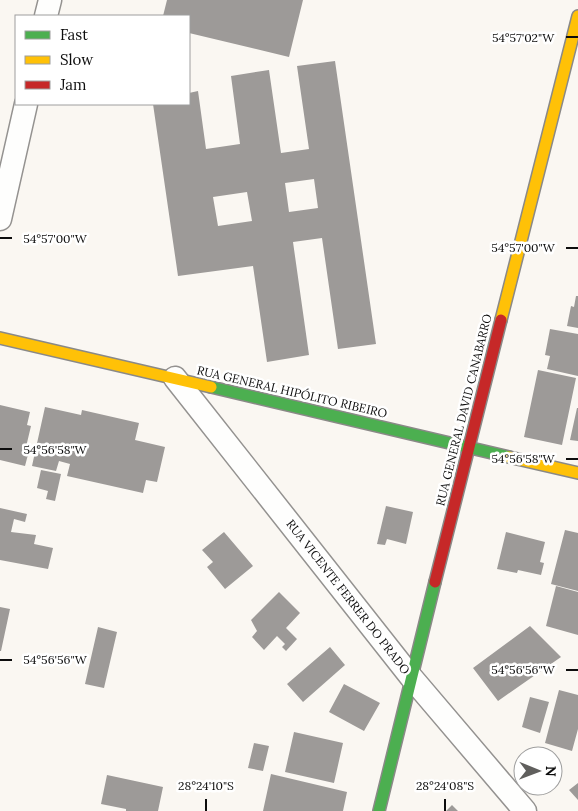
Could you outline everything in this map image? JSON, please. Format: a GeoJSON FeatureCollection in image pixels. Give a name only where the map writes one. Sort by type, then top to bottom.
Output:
{"type":"FeatureCollection","features":[{"type":"Feature","properties":{"kind":"street"},"geometry":{"type":"LineString","coordinates":[[46,15],[50,0]]}},
{"type":"Feature","properties":{"kind":"street","name":"RUA GENERAL DAVID CANABARRO"},"geometry":{"type":"LineString","coordinates":[[379,811],[410,677],[578,16]]}},
{"type":"Feature","properties":{"kind":"street"},"geometry":{"type":"LineString","coordinates":[[0,219],[26,105]]}},
{"type":"Feature","properties":{"kind":"street","name":"RUA GENERAL HIPÓLITO RIBEIRO"},"geometry":{"type":"LineString","coordinates":[[0,338],[578,473]]}},
{"type":"Feature","properties":{"kind":"street","name":"RUA VICENTE FERRER DO PRADO"},"geometry":{"type":"LineString","coordinates":[[175,378],[410,677],[525,811]]}},
{"type":"Feature","properties":{"kind":"building"},"geometry":{"type":"Polygon","coordinates":[[[167,0],[303,0],[289,57],[190,33],[190,15],[163,15],[167,0]]]}},
{"type":"Feature","properties":{"kind":"building"},"geometry":{"type":"Polygon","coordinates":[[[335,61],[376,344],[338,349],[322,238],[293,242],[309,355],[267,362],[253,266],[178,276],[153,105],[190,105],[190,93],[198,91],[206,149],[240,144],[231,76],[269,70],[281,153],[309,149],[297,66],[335,61]],[[314,179],[285,183],[289,212],[318,208],[314,179]],[[247,192],[213,197],[218,226],[252,221],[247,192]]]}},
{"type":"Feature","properties":{"kind":"building"},"geometry":{"type":"Polygon","coordinates":[[[576,296],[578,296],[578,328],[567,326],[571,306],[574,307],[576,296]]]}},
{"type":"Feature","properties":{"kind":"building"},"geometry":{"type":"Polygon","coordinates":[[[550,329],[578,334],[578,376],[547,369],[550,356],[545,355],[550,329]]]}},
{"type":"Feature","properties":{"kind":"building"},"geometry":{"type":"Polygon","coordinates":[[[538,370],[576,378],[562,445],[524,437],[538,370]]]}},
{"type":"Feature","properties":{"kind":"building"},"geometry":{"type":"Polygon","coordinates":[[[0,405],[30,412],[27,425],[31,426],[26,447],[30,447],[25,466],[0,460],[0,405]]]}},
{"type":"Feature","properties":{"kind":"building"},"geometry":{"type":"Polygon","coordinates":[[[45,407],[81,415],[82,410],[139,423],[135,440],[165,447],[157,482],[146,480],[143,493],[67,476],[70,464],[59,461],[56,471],[32,466],[45,407]]]}},
{"type":"Feature","properties":{"kind":"building"},"geometry":{"type":"Polygon","coordinates":[[[578,408],[578,441],[570,440],[578,408]]]}},
{"type":"Feature","properties":{"kind":"building"},"geometry":{"type":"Polygon","coordinates":[[[41,470],[61,474],[55,501],[46,499],[48,491],[37,488],[41,470]]]}},
{"type":"Feature","properties":{"kind":"building"},"geometry":{"type":"Polygon","coordinates":[[[386,506],[413,512],[406,544],[387,539],[385,545],[377,544],[386,506]]]}},
{"type":"Feature","properties":{"kind":"building"},"geometry":{"type":"Polygon","coordinates":[[[0,508],[27,514],[25,522],[14,519],[11,532],[36,535],[34,544],[53,548],[48,569],[0,560],[0,508]]]}},
{"type":"Feature","properties":{"kind":"building"},"geometry":{"type":"Polygon","coordinates":[[[565,530],[578,533],[578,591],[551,584],[565,530]]]}},
{"type":"Feature","properties":{"kind":"building"},"geometry":{"type":"Polygon","coordinates":[[[224,532],[253,566],[225,589],[207,567],[213,562],[202,550],[224,532]]]}},
{"type":"Feature","properties":{"kind":"building"},"geometry":{"type":"Polygon","coordinates":[[[506,532],[545,542],[540,562],[544,563],[541,575],[518,570],[517,573],[497,569],[506,532]]]}},
{"type":"Feature","properties":{"kind":"building"},"geometry":{"type":"Polygon","coordinates":[[[556,586],[578,592],[578,635],[546,626],[556,586]]]}},
{"type":"Feature","properties":{"kind":"building"},"geometry":{"type":"Polygon","coordinates":[[[279,592],[300,613],[286,628],[297,639],[286,651],[282,647],[285,644],[277,636],[264,650],[252,637],[257,631],[251,620],[279,592]]]}},
{"type":"Feature","properties":{"kind":"building"},"geometry":{"type":"Polygon","coordinates":[[[0,607],[10,609],[1,651],[0,651],[0,607]]]}},
{"type":"Feature","properties":{"kind":"building"},"geometry":{"type":"Polygon","coordinates":[[[530,626],[561,657],[498,701],[473,668],[530,626]]]}},
{"type":"Feature","properties":{"kind":"building"},"geometry":{"type":"Polygon","coordinates":[[[98,627],[117,632],[104,688],[85,684],[98,627]]]}},
{"type":"Feature","properties":{"kind":"building"},"geometry":{"type":"Polygon","coordinates":[[[330,647],[345,665],[303,702],[287,684],[330,647]]]}},
{"type":"Feature","properties":{"kind":"building"},"geometry":{"type":"Polygon","coordinates":[[[344,684],[380,703],[364,731],[329,712],[344,684]]]}},
{"type":"Feature","properties":{"kind":"building"},"geometry":{"type":"Polygon","coordinates":[[[559,690],[578,695],[578,729],[572,751],[563,748],[563,746],[545,743],[559,690]]]}},
{"type":"Feature","properties":{"kind":"building"},"geometry":{"type":"Polygon","coordinates":[[[530,697],[549,702],[540,733],[522,727],[530,697]]]}},
{"type":"Feature","properties":{"kind":"building"},"geometry":{"type":"Polygon","coordinates":[[[294,732],[343,743],[334,783],[285,772],[294,732]]]}},
{"type":"Feature","properties":{"kind":"building"},"geometry":{"type":"Polygon","coordinates":[[[254,743],[269,746],[263,771],[248,768],[254,743]]]}},
{"type":"Feature","properties":{"kind":"building"},"geometry":{"type":"Polygon","coordinates":[[[271,774],[347,792],[343,811],[263,811],[271,774]]]}},
{"type":"Feature","properties":{"kind":"building"},"geometry":{"type":"Polygon","coordinates":[[[107,775],[163,787],[158,811],[126,811],[126,809],[101,804],[107,775]]]}},
{"type":"Feature","properties":{"kind":"building"},"geometry":{"type":"Polygon","coordinates":[[[578,783],[578,800],[569,790],[578,783]]]}},
{"type":"Feature","properties":{"kind":"building"},"geometry":{"type":"Polygon","coordinates":[[[452,805],[458,811],[446,811],[452,805]]]}},
{"type":"Feature","properties":{"kind":"traffic: fast"},"geometry":{"type":"LineString","coordinates":[[211,387],[509,457]]}},
{"type":"Feature","properties":{"kind":"traffic: fast"},"geometry":{"type":"LineString","coordinates":[[379,811],[435,582]]}},
{"type":"Feature","properties":{"kind":"traffic: slow"},"geometry":{"type":"LineString","coordinates":[[501,320],[578,16]]}},
{"type":"Feature","properties":{"kind":"traffic: slow"},"geometry":{"type":"LineString","coordinates":[[0,338],[211,387]]}},
{"type":"Feature","properties":{"kind":"traffic: slow"},"geometry":{"type":"LineString","coordinates":[[509,457],[578,473]]}},
{"type":"Feature","properties":{"kind":"traffic: jam"},"geometry":{"type":"LineString","coordinates":[[435,582],[501,320]]}}]}
